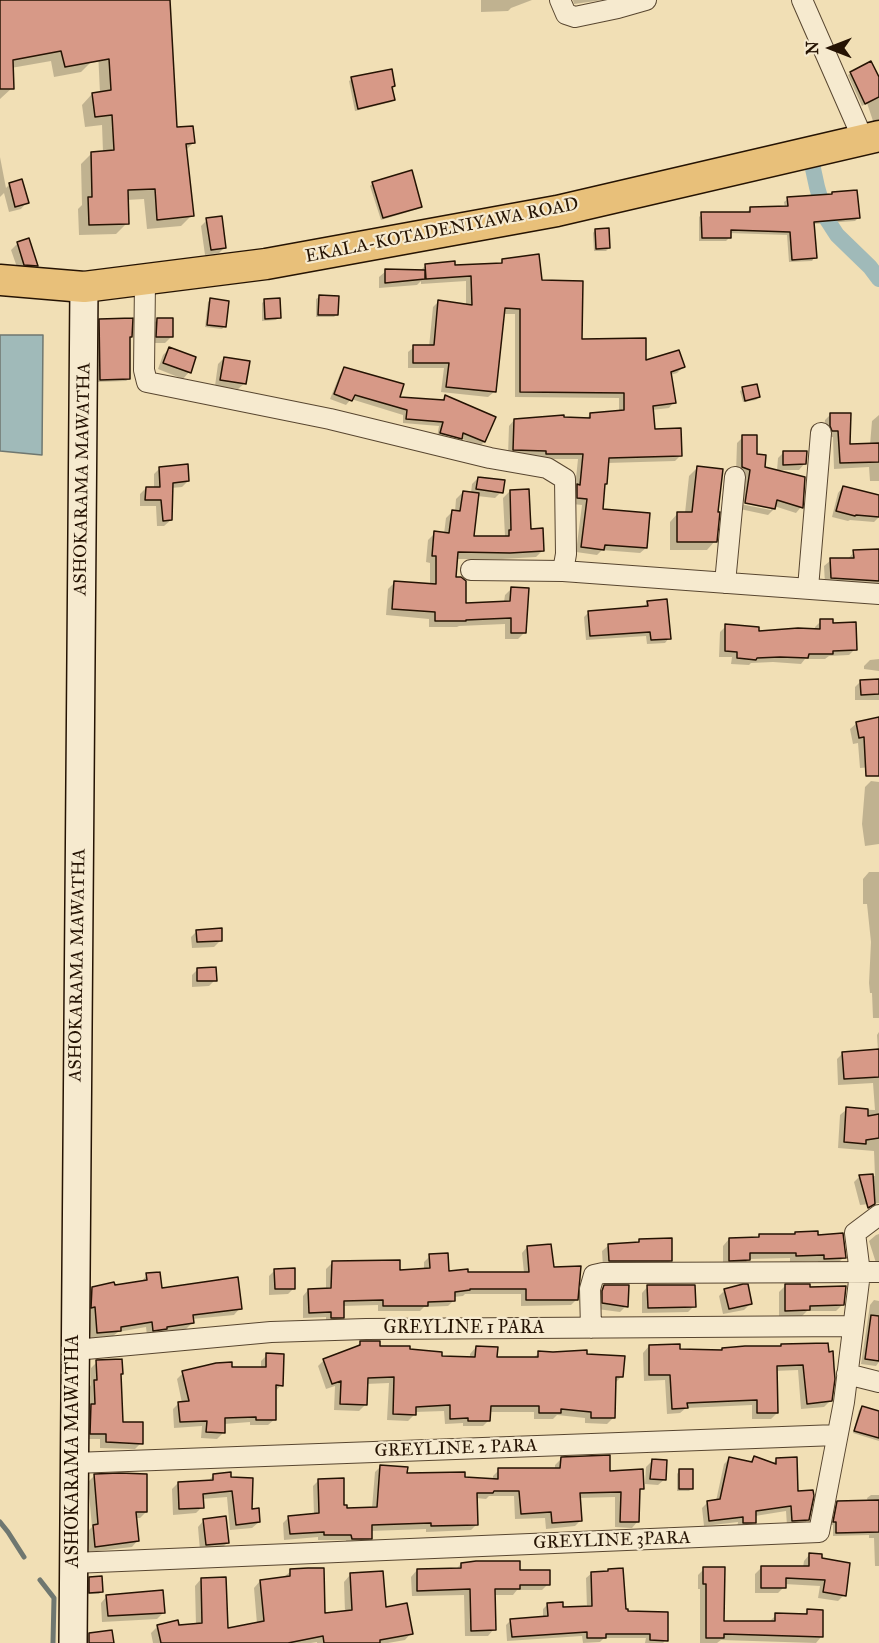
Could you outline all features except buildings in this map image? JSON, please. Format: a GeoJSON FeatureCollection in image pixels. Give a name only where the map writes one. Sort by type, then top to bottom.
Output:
{"type":"FeatureCollection","features":[{"type":"Feature","properties":{"kind":"main road","name":"EKALA-KOTADENIYAWA ROAD"},"geometry":{"type":"LineString","coordinates":[[0,280],[84,287],[266,264],[557,211],[871,137]]}},
{"type":"Feature","properties":{"kind":"street"},"geometry":{"type":"LineString","coordinates":[[560,0],[566,14],[570,17],[617,4],[646,0]]}},
{"type":"Feature","properties":{"kind":"street"},"geometry":{"type":"LineString","coordinates":[[802,0],[871,137]]}},
{"type":"Feature","properties":{"kind":"street"},"geometry":{"type":"LineString","coordinates":[[144,280],[144,370],[147,382],[330,419],[490,458],[547,468],[565,479],[566,554],[563,571]]}},
{"type":"Feature","properties":{"kind":"street","name":"ASHOKARAMA MAWATHA"},"geometry":{"type":"LineString","coordinates":[[73,1643],[84,287]]}},
{"type":"Feature","properties":{"kind":"street"},"geometry":{"type":"LineString","coordinates":[[808,588],[821,433]]}},
{"type":"Feature","properties":{"kind":"street"},"geometry":{"type":"LineString","coordinates":[[725,583],[735,477]]}},
{"type":"Feature","properties":{"kind":"street"},"geometry":{"type":"LineString","coordinates":[[471,570],[563,571],[879,594]]}},
{"type":"Feature","properties":{"kind":"street","name":"GREYLINE 3PARA"},"geometry":{"type":"LineString","coordinates":[[73,1563],[819,1532],[837,1435],[853,1326],[870,1273],[855,1233],[879,1215]]}},
{"type":"Feature","properties":{"kind":"street"},"geometry":{"type":"LineString","coordinates":[[591,1328],[590,1289],[594,1275],[615,1273],[870,1273]]}},
{"type":"Feature","properties":{"kind":"street","name":"GREYLINE 1 PARA"},"geometry":{"type":"LineString","coordinates":[[75,1350],[271,1332],[378,1329],[853,1326]]}},
{"type":"Feature","properties":{"kind":"street"},"geometry":{"type":"LineString","coordinates":[[847,1374],[879,1382]]}},
{"type":"Feature","properties":{"kind":"street","name":"GREYLINE 2 PARA"},"geometry":{"type":"LineString","coordinates":[[74,1463],[837,1435]]}},
{"type":"Feature","properties":{"kind":"water"},"geometry":{"type":"Polygon","coordinates":[[[0,335],[43,335],[42,455],[0,451],[0,335]]]}},
{"type":"Feature","properties":{"kind":"waterway"},"geometry":{"type":"LineString","coordinates":[[812,164],[826,218],[837,235],[879,279]]}},
{"type":"Feature","properties":{"kind":"waterway"},"geometry":{"type":"LineString","coordinates":[[0,1522],[24,1557]]}},
{"type":"Feature","properties":{"kind":"waterway"},"geometry":{"type":"LineString","coordinates":[[40,1580],[54,1598],[53,1643]]}}]}
